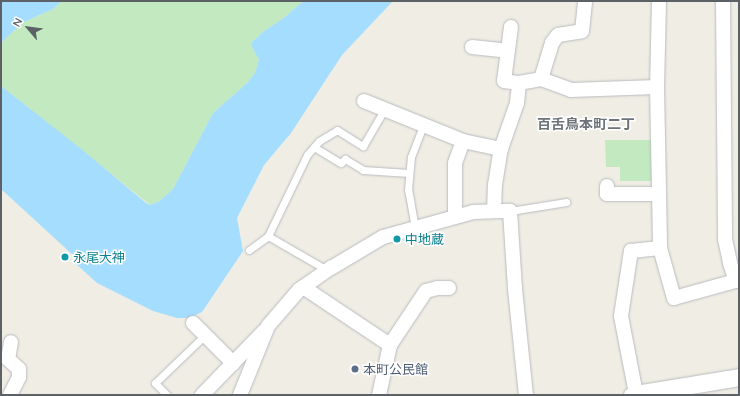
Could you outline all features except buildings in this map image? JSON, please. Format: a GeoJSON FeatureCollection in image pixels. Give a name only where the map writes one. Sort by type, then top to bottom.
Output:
{"type":"FeatureCollection","features":[{"type":"Feature","properties":{"kind":"street"},"geometry":{"type":"LineString","coordinates":[[540,80],[554,39],[558,35],[582,32],[585,1]]}},
{"type":"Feature","properties":{"kind":"street"},"geometry":{"type":"LineString","coordinates":[[659,1],[657,87],[660,248],[674,298],[738,281],[730,262],[725,239],[723,1]]}},
{"type":"Feature","properties":{"kind":"street"},"geometry":{"type":"LineString","coordinates":[[511,27],[504,81],[519,83],[540,80],[571,90],[657,87]]}},
{"type":"Feature","properties":{"kind":"street"},"geometry":{"type":"LineString","coordinates":[[472,47],[508,51]]}},
{"type":"Feature","properties":{"kind":"street"},"geometry":{"type":"LineString","coordinates":[[494,211],[495,185],[501,149],[517,103],[519,83]]}},
{"type":"Feature","properties":{"kind":"street"},"geometry":{"type":"LineString","coordinates":[[364,101],[463,141],[501,149]]}},
{"type":"Feature","properties":{"kind":"street"},"geometry":{"type":"LineString","coordinates":[[455,216],[455,163],[463,141]]}},
{"type":"Feature","properties":{"kind":"street"},"geometry":{"type":"LineString","coordinates":[[607,186],[607,194],[659,194]]}},
{"type":"Feature","properties":{"kind":"street"},"geometry":{"type":"LineString","coordinates":[[202,395],[303,287],[383,237],[473,212],[510,211],[515,289],[526,395]]}},
{"type":"Feature","properties":{"kind":"street"},"geometry":{"type":"LineString","coordinates":[[660,248],[631,251],[621,316],[634,394],[697,387],[739,377]]}},
{"type":"Feature","properties":{"kind":"street"},"geometry":{"type":"LineString","coordinates":[[303,287],[390,345]]}},
{"type":"Feature","properties":{"kind":"street"},"geometry":{"type":"LineString","coordinates":[[379,395],[390,345],[426,291],[437,288],[449,288]]}},
{"type":"Feature","properties":{"kind":"street"},"geometry":{"type":"LineString","coordinates":[[193,323],[233,363]]}},
{"type":"Feature","properties":{"kind":"street"},"geometry":{"type":"LineString","coordinates":[[240,395],[268,326]]}},
{"type":"Feature","properties":{"kind":"street"},"geometry":{"type":"LineString","coordinates":[[10,395],[19,377],[19,369],[8,359],[11,342]]}},
{"type":"Feature","properties":{"kind":"lane"},"geometry":{"type":"LineString","coordinates":[[249,250],[268,236],[307,156],[314,147],[336,130],[363,146],[384,110]]}},
{"type":"Feature","properties":{"kind":"lane"},"geometry":{"type":"LineString","coordinates":[[415,228],[408,190],[412,157],[423,125]]}},
{"type":"Feature","properties":{"kind":"lane"},"geometry":{"type":"LineString","coordinates":[[314,147],[341,163],[345,159],[363,170],[410,173]]}},
{"type":"Feature","properties":{"kind":"lane"},"geometry":{"type":"LineString","coordinates":[[510,211],[566,202]]}},
{"type":"Feature","properties":{"kind":"lane"},"geometry":{"type":"LineString","coordinates":[[268,236],[328,270]]}},
{"type":"Feature","properties":{"kind":"lane"},"geometry":{"type":"LineString","coordinates":[[167,395],[155,383],[205,335]]}},
{"type":"Feature","properties":{"kind":"green space"},"geometry":{"type":"Polygon","coordinates":[[[62,1],[303,1],[252,42],[252,47],[259,60],[255,73],[247,83],[213,113],[173,189],[158,202],[150,205],[1,86],[1,43],[22,23],[53,9],[62,1]]]}},
{"type":"Feature","properties":{"kind":"green space"},"geometry":{"type":"Polygon","coordinates":[[[605,140],[651,140],[652,181],[620,181],[620,167],[606,167],[605,140]]]}},
{"type":"Feature","properties":{"kind":"water"},"geometry":{"type":"Polygon","coordinates":[[[1,1],[62,1],[53,9],[22,23],[1,43],[1,1]]]}},
{"type":"Feature","properties":{"kind":"water"},"geometry":{"type":"Polygon","coordinates":[[[303,1],[393,1],[342,55],[291,133],[264,165],[237,218],[243,251],[202,312],[189,318],[177,318],[153,311],[97,283],[75,263],[74,256],[1,189],[1,86],[80,148],[146,203],[150,205],[158,202],[173,189],[213,113],[247,83],[255,73],[259,60],[252,47],[252,42],[303,1]]]}},
{"type":"Feature","properties":{"kind":"place","name":"中地蔵"},"geometry":{"type":"Point","coordinates":[397,239]}},
{"type":"Feature","properties":{"kind":"place","name":"永尾大神"},"geometry":{"type":"Point","coordinates":[65,257]}},
{"type":"Feature","properties":{"kind":"place","name":"本町公民館"},"geometry":{"type":"Point","coordinates":[355,369]}},
{"type":"Feature","properties":{"kind":"district","name":"百舌鳥本町二丁"},"geometry":{"type":"Point","coordinates":[586,124]}}]}
